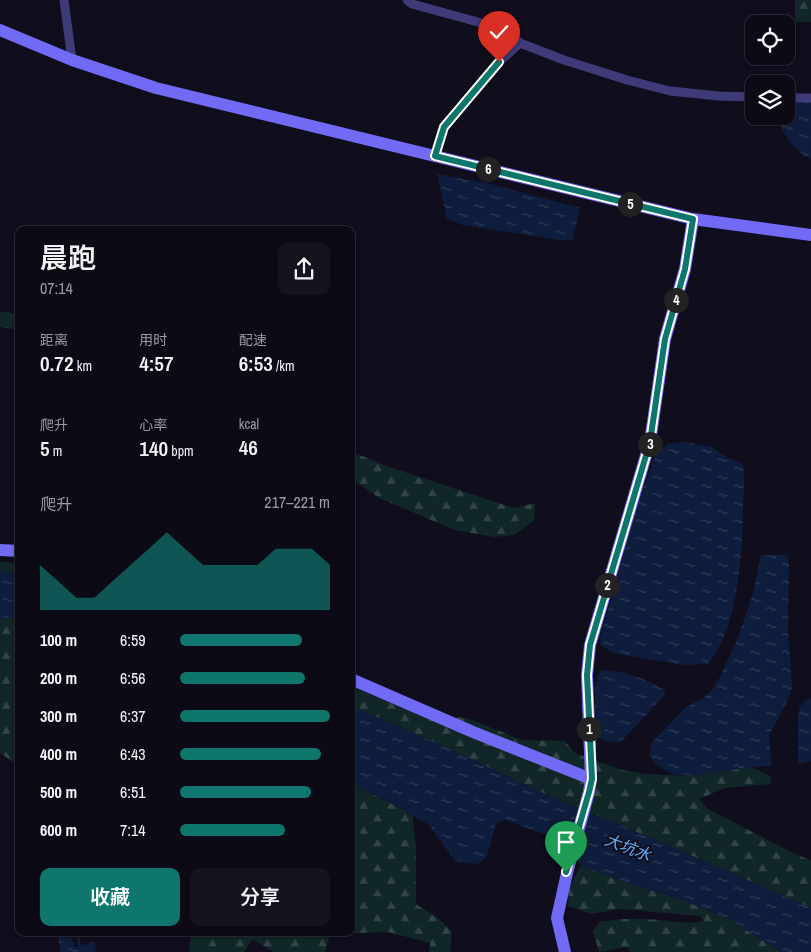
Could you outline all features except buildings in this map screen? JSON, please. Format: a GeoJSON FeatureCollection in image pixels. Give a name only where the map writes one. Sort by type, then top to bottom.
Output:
{"type":"FeatureCollection","features":[{"type":"Feature","properties":{"kind":"street"},"geometry":{"type":"LineString","coordinates":[[64,0],[72,60]]}},
{"type":"Feature","properties":{"kind":"street"},"geometry":{"type":"LineString","coordinates":[[407,0],[412,4],[507,30],[520,43],[564,60],[627,80],[670,91],[745,97]]}},
{"type":"Feature","properties":{"kind":"street"},"geometry":{"type":"LineString","coordinates":[[0,30],[72,60],[156,88],[693,219],[811,235]]}},
{"type":"Feature","properties":{"kind":"street"},"geometry":{"type":"LineString","coordinates":[[435,156],[444,127],[499,62],[520,43]]}},
{"type":"Feature","properties":{"kind":"street"},"geometry":{"type":"LineString","coordinates":[[795,98],[811,98]]}},
{"type":"Feature","properties":{"kind":"street"},"geometry":{"type":"LineString","coordinates":[[566,952],[557,918],[566,872],[592,779],[587,675],[590,645],[650,442],[665,339],[685,269],[693,219]]}},
{"type":"Feature","properties":{"kind":"street"},"geometry":{"type":"LineString","coordinates":[[0,550],[15,551]]}},
{"type":"Feature","properties":{"kind":"street"},"geometry":{"type":"LineString","coordinates":[[355,681],[473,732],[592,779]]}},
{"type":"Feature","properties":{"kind":"green space"},"geometry":{"type":"Polygon","coordinates":[[[795,0],[811,0],[811,22],[795,22],[795,0]]]}},
{"type":"Feature","properties":{"kind":"green space"},"geometry":{"type":"Polygon","coordinates":[[[0,312],[15,314],[15,329],[0,327],[0,312]]]}},
{"type":"Feature","properties":{"kind":"green space"},"geometry":{"type":"Polygon","coordinates":[[[355,453],[383,465],[514,508],[535,503],[534,520],[514,535],[494,537],[455,530],[379,498],[355,481],[355,453]]]}},
{"type":"Feature","properties":{"kind":"green space"},"geometry":{"type":"Polygon","coordinates":[[[0,562],[15,563],[15,573],[0,571],[0,562]]]}},
{"type":"Feature","properties":{"kind":"green space"},"geometry":{"type":"Polygon","coordinates":[[[15,617],[15,763],[0,753],[0,619],[15,617]]]}},
{"type":"Feature","properties":{"kind":"green space"},"geometry":{"type":"Polygon","coordinates":[[[355,688],[430,720],[454,717],[467,718],[522,740],[565,741],[575,753],[622,770],[647,774],[687,776],[751,767],[772,777],[770,784],[725,788],[699,799],[708,809],[797,855],[811,860],[811,908],[656,840],[547,795],[437,743],[355,708],[355,688]]]}},
{"type":"Feature","properties":{"kind":"green space"},"geometry":{"type":"Polygon","coordinates":[[[355,785],[412,814],[416,844],[416,904],[439,919],[452,932],[450,952],[429,952],[430,943],[388,932],[355,933],[355,785]]]}},
{"type":"Feature","properties":{"kind":"green space"},"geometry":{"type":"Polygon","coordinates":[[[581,865],[621,881],[683,900],[732,921],[781,952],[630,952],[627,947],[599,952],[593,932],[599,922],[616,919],[704,921],[699,916],[621,909],[591,914],[568,906],[569,888],[581,865]]]}},
{"type":"Feature","properties":{"kind":"green space"},"geometry":{"type":"Polygon","coordinates":[[[191,936],[329,936],[325,952],[273,952],[253,939],[244,952],[189,952],[191,936]]]}},
{"type":"Feature","properties":{"kind":"water"},"geometry":{"type":"Polygon","coordinates":[[[795,102],[811,102],[811,160],[794,147],[779,125],[795,125],[795,102]]]}},
{"type":"Feature","properties":{"kind":"water"},"geometry":{"type":"Polygon","coordinates":[[[437,174],[487,183],[580,208],[573,240],[559,240],[462,225],[447,219],[437,174]]]}},
{"type":"Feature","properties":{"kind":"water"},"geometry":{"type":"Polygon","coordinates":[[[686,442],[712,447],[723,455],[743,464],[744,483],[740,564],[737,588],[726,631],[718,649],[707,664],[685,665],[612,653],[600,644],[600,638],[638,504],[655,456],[668,444],[686,442]]]}},
{"type":"Feature","properties":{"kind":"water"},"geometry":{"type":"Polygon","coordinates":[[[761,555],[787,555],[789,564],[788,628],[792,688],[789,698],[769,736],[772,765],[687,776],[670,772],[657,765],[649,756],[652,742],[686,707],[711,691],[720,677],[737,640],[752,597],[761,555]]]}},
{"type":"Feature","properties":{"kind":"water"},"geometry":{"type":"Polygon","coordinates":[[[0,571],[15,573],[15,617],[0,619],[0,571]]]}},
{"type":"Feature","properties":{"kind":"water"},"geometry":{"type":"Polygon","coordinates":[[[601,670],[634,676],[665,690],[664,696],[620,743],[598,737],[595,693],[601,670]]]}},
{"type":"Feature","properties":{"kind":"water"},"geometry":{"type":"Polygon","coordinates":[[[809,698],[811,699],[811,761],[798,764],[798,716],[800,706],[809,698]]]}},
{"type":"Feature","properties":{"kind":"water","name":"大坑水"},"geometry":{"type":"Polygon","coordinates":[[[355,708],[437,743],[547,795],[656,840],[811,908],[811,952],[781,952],[732,921],[683,900],[621,881],[581,865],[566,851],[565,842],[505,820],[496,823],[487,856],[479,864],[455,861],[429,825],[394,804],[355,785],[355,708]]]}},
{"type":"Feature","properties":{"kind":"water"},"geometry":{"type":"Polygon","coordinates":[[[58,936],[71,936],[75,947],[95,942],[96,952],[61,952],[58,936]]]}},
{"type":"Feature","properties":{"kind":"waterway"},"geometry":{"type":"LineString","coordinates":[[78,936],[80,952]]}},
{"type":"Feature","properties":{"kind":"route"},"geometry":{"type":"LineString","coordinates":[[499,62],[464,101],[444,127],[435,156],[693,219],[685,269],[665,339],[650,442],[590,645],[587,675],[592,779],[566,872]]}}]}
